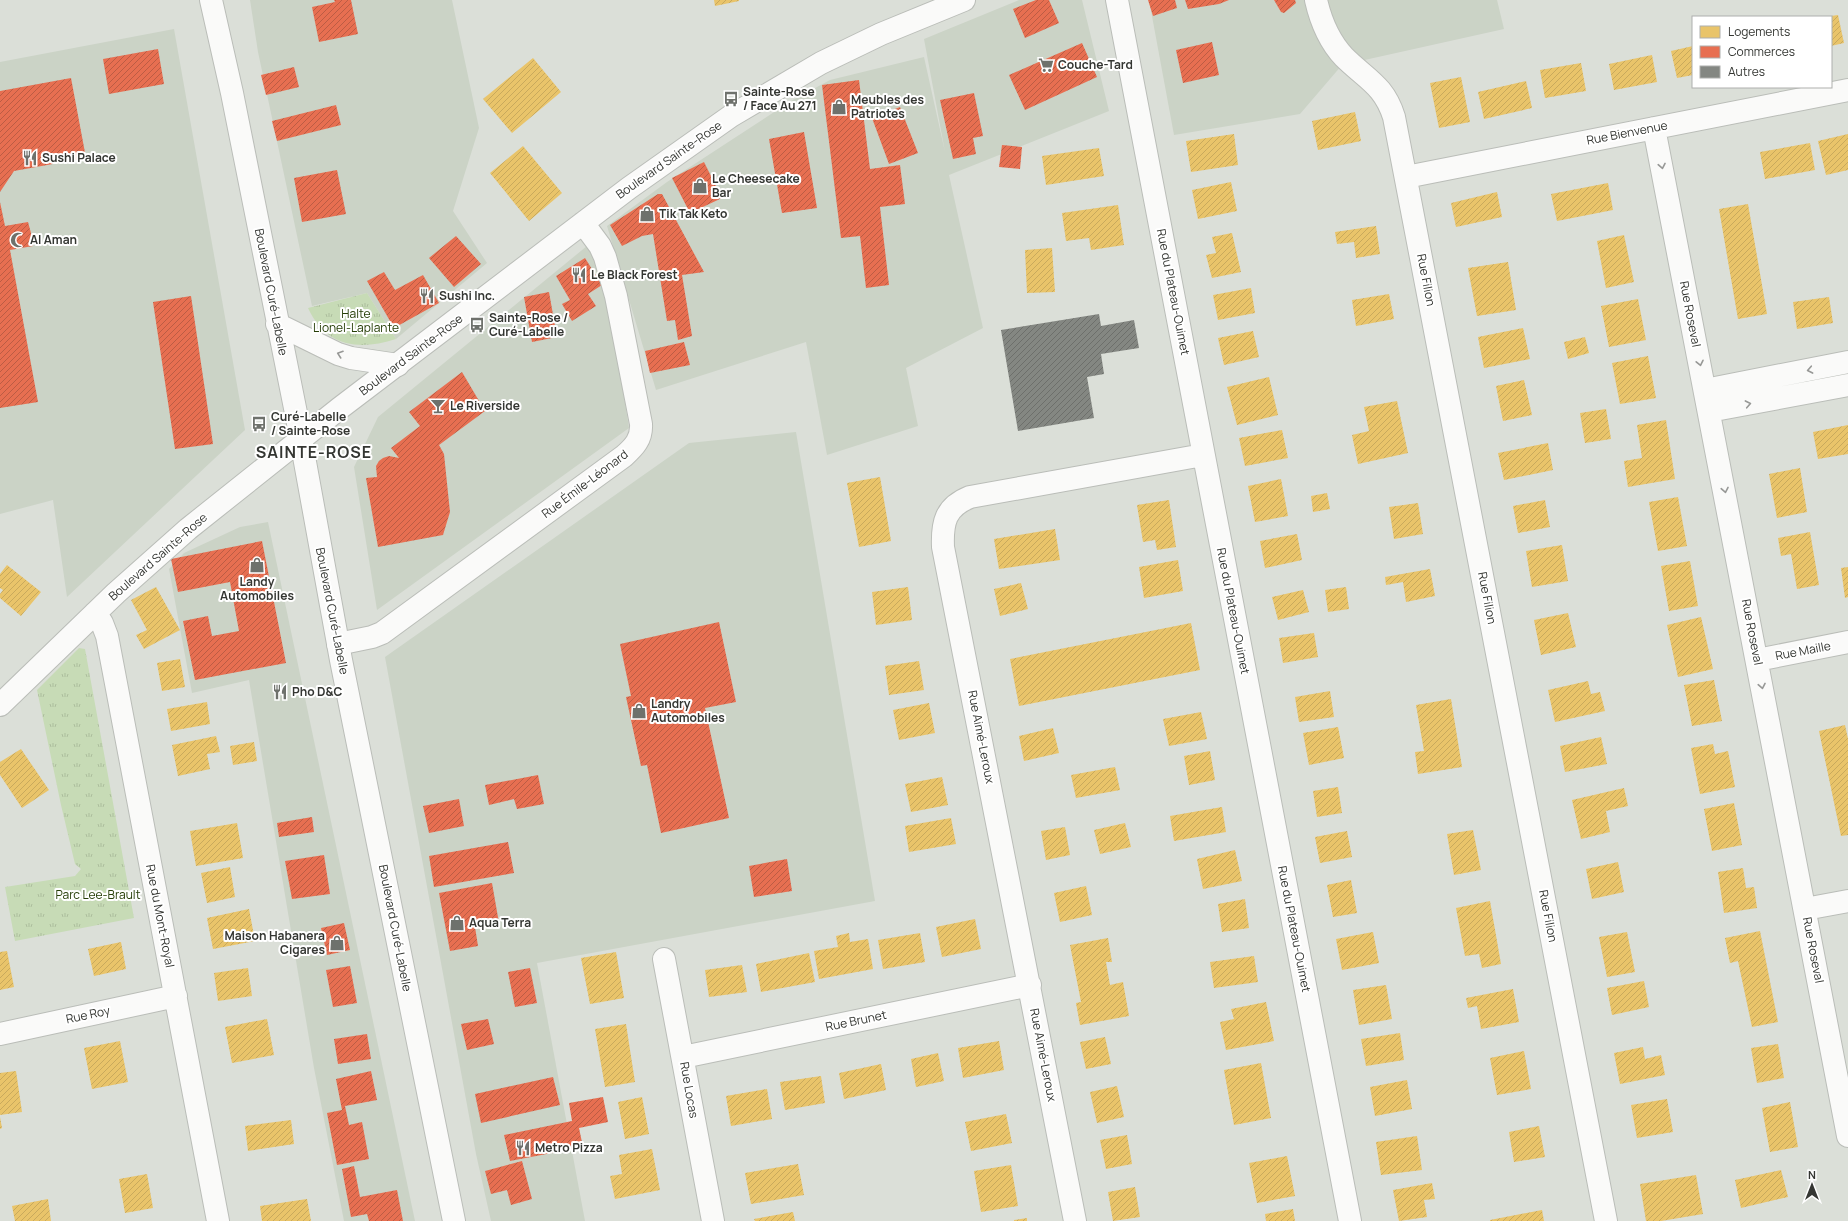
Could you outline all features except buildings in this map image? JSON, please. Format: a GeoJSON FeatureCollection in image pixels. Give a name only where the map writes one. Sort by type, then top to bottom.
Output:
{"type":"FeatureCollection","features":[{"type":"Feature","properties":{"kind":"street","name":"Boulevard Curé-Labelle"},"geometry":{"type":"LineString","coordinates":[[211,0],[232,93],[301,440],[338,644],[454,1221]]}},
{"type":"Feature","properties":{"kind":"street","name":"Boulevard Sainte-Rose"},"geometry":{"type":"LineString","coordinates":[[0,705],[95,613],[175,539],[398,365],[683,148],[731,116],[837,54],[964,0]]}},
{"type":"Feature","properties":{"kind":"street","name":"Rue du Plateau-Ouimet"},"geometry":{"type":"LineString","coordinates":[[1117,0],[1350,1221]]}},
{"type":"Feature","properties":{"kind":"street","name":"Rue Filion"},"geometry":{"type":"LineString","coordinates":[[1316,0],[1322,21],[1336,47],[1383,92],[1391,106],[1406,177],[1606,1221]]}},
{"type":"Feature","properties":{"kind":"street","name":"Rue Bienvenue"},"geometry":{"type":"LineString","coordinates":[[1406,177],[1848,90]]}},
{"type":"Feature","properties":{"kind":"street","name":"Rue Roseval"},"geometry":{"type":"LineString","coordinates":[[1654,128],[1848,1136]]}},
{"type":"Feature","properties":{"kind":"street","name":"Rue Émile-Léonard"},"geometry":{"type":"LineString","coordinates":[[338,644],[372,637],[382,633],[617,461],[637,443],[641,433],[642,424],[616,296],[605,257],[600,246],[583,223]]}},
{"type":"Feature","properties":{"kind":"street"},"geometry":{"type":"LineString","coordinates":[[277,324],[338,354],[351,358],[398,365]]}},
{"type":"Feature","properties":{"kind":"street"},"geometry":{"type":"LineString","coordinates":[[1705,390],[1848,362]]}},
{"type":"Feature","properties":{"kind":"street"},"geometry":{"type":"LineString","coordinates":[[1709,411],[1848,385]]}},
{"type":"Feature","properties":{"kind":"street","name":"Rue Aimé-Leroux"},"geometry":{"type":"LineString","coordinates":[[1074,1221],[1030,985],[943,547],[944,520],[955,506],[963,499],[977,495],[1203,455]]}},
{"type":"Feature","properties":{"kind":"street","name":"Rue du Mont-Royal"},"geometry":{"type":"LineString","coordinates":[[95,613],[102,623],[107,636],[218,1221]]}},
{"type":"Feature","properties":{"kind":"street","name":"Rue Maille"},"geometry":{"type":"LineString","coordinates":[[1757,660],[1848,642]]}},
{"type":"Feature","properties":{"kind":"street"},"geometry":{"type":"LineString","coordinates":[[1805,909],[1848,901]]}},
{"type":"Feature","properties":{"kind":"street","name":"Rue Locas"},"geometry":{"type":"LineString","coordinates":[[664,959],[713,1221]]}},
{"type":"Feature","properties":{"kind":"street","name":"Rue Brunet"},"geometry":{"type":"LineString","coordinates":[[683,1057],[1030,985]]}},
{"type":"Feature","properties":{"kind":"street","name":"Rue Roy"},"geometry":{"type":"LineString","coordinates":[[0,1034],[176,996]]}},
{"type":"Feature","properties":{"kind":"shaded area"},"geometry":{"type":"Polygon","coordinates":[[[250,0],[452,0],[479,128],[453,211],[487,263],[396,339],[367,293],[312,306],[258,52],[250,0]]]}},
{"type":"Feature","properties":{"kind":"shaded area"},"geometry":{"type":"Polygon","coordinates":[[[1019,0],[1082,0],[1109,111],[949,175],[983,328],[906,368],[918,426],[827,455],[806,342],[656,390],[607,226],[667,182],[791,101],[830,80],[924,57],[945,152],[924,39],[1019,0]]]}},
{"type":"Feature","properties":{"kind":"shaded area"},"geometry":{"type":"Polygon","coordinates":[[[1149,0],[1497,0],[1504,29],[1342,65],[1300,114],[1174,135],[1149,0]]]}},
{"type":"Feature","properties":{"kind":"shaded area"},"geometry":{"type":"Polygon","coordinates":[[[174,29],[245,430],[67,597],[53,500],[0,514],[0,62],[174,29]]]}},
{"type":"Feature","properties":{"kind":"shaded area"},"geometry":{"type":"Polygon","coordinates":[[[587,246],[606,283],[629,428],[377,610],[354,467],[378,417],[587,246]]]}},
{"type":"Feature","properties":{"kind":"shaded area"},"geometry":{"type":"Polygon","coordinates":[[[796,432],[875,901],[537,963],[585,1221],[491,1221],[476,1154],[385,657],[689,443],[796,432]]]}},
{"type":"Feature","properties":{"kind":"shaded area"},"geometry":{"type":"Polygon","coordinates":[[[268,522],[415,1221],[344,1221],[314,1068],[249,680],[192,693],[169,569],[184,553],[240,527],[268,522]]]}},
{"type":"Feature","properties":{"kind":"green space","name":"Halte Lionel-Laplante"},"geometry":{"type":"Polygon","coordinates":[[[367,293],[396,339],[369,345],[345,343],[324,331],[315,321],[308,308],[367,293]]]}},
{"type":"Feature","properties":{"kind":"green space","name":"Parc Lee-Brault"},"geometry":{"type":"Polygon","coordinates":[[[79,648],[85,649],[134,918],[15,941],[5,887],[75,876],[81,869],[75,864],[37,690],[79,648]]]}},
{"type":"Feature","properties":{"kind":"place","name":"Couche-Tard"},"geometry":{"type":"Point","coordinates":[1046,65]}},
{"type":"Feature","properties":{"kind":"place","name":"Sainte-Rose / Face Au 271"},"geometry":{"type":"Point","coordinates":[731,99]}},
{"type":"Feature","properties":{"kind":"place","name":"Meubles des Patriotes"},"geometry":{"type":"Point","coordinates":[839,107]}},
{"type":"Feature","properties":{"kind":"place","name":"Sushi Palace"},"geometry":{"type":"Point","coordinates":[30,158]}},
{"type":"Feature","properties":{"kind":"place","name":"Le Cheesecake Bar"},"geometry":{"type":"Point","coordinates":[700,186]}},
{"type":"Feature","properties":{"kind":"place","name":"Tik Tak Keto"},"geometry":{"type":"Point","coordinates":[647,214]}},
{"type":"Feature","properties":{"kind":"place","name":"Al Aman"},"geometry":{"type":"Point","coordinates":[18,240]}},
{"type":"Feature","properties":{"kind":"place","name":"Le Black Forest"},"geometry":{"type":"Point","coordinates":[579,275]}},
{"type":"Feature","properties":{"kind":"place","name":"Sushi Inc."},"geometry":{"type":"Point","coordinates":[427,296]}},
{"type":"Feature","properties":{"kind":"place","name":"Sainte-Rose / Curé-Labelle"},"geometry":{"type":"Point","coordinates":[477,325]}},
{"type":"Feature","properties":{"kind":"place","name":"Le Riverside"},"geometry":{"type":"Point","coordinates":[438,406]}},
{"type":"Feature","properties":{"kind":"place","name":"Curé-Labelle / Sainte-Rose"},"geometry":{"type":"Point","coordinates":[259,424]}},
{"type":"Feature","properties":{"kind":"place","name":"Landy Automobiles"},"geometry":{"type":"Point","coordinates":[257,565]}},
{"type":"Feature","properties":{"kind":"place","name":"Pho D&C"},"geometry":{"type":"Point","coordinates":[280,692]}},
{"type":"Feature","properties":{"kind":"place","name":"Landry Automobiles"},"geometry":{"type":"Point","coordinates":[639,711]}},
{"type":"Feature","properties":{"kind":"place","name":"Aqua Terra"},"geometry":{"type":"Point","coordinates":[457,923]}},
{"type":"Feature","properties":{"kind":"place","name":"Maison Habanera Cigares"},"geometry":{"type":"Point","coordinates":[337,943]}},
{"type":"Feature","properties":{"kind":"place","name":"Metro Pizza"},"geometry":{"type":"Point","coordinates":[523,1148]}},
{"type":"Feature","properties":{"kind":"district","name":"SAINTE-ROSE"},"geometry":{"type":"Point","coordinates":[314,452]}}]}
